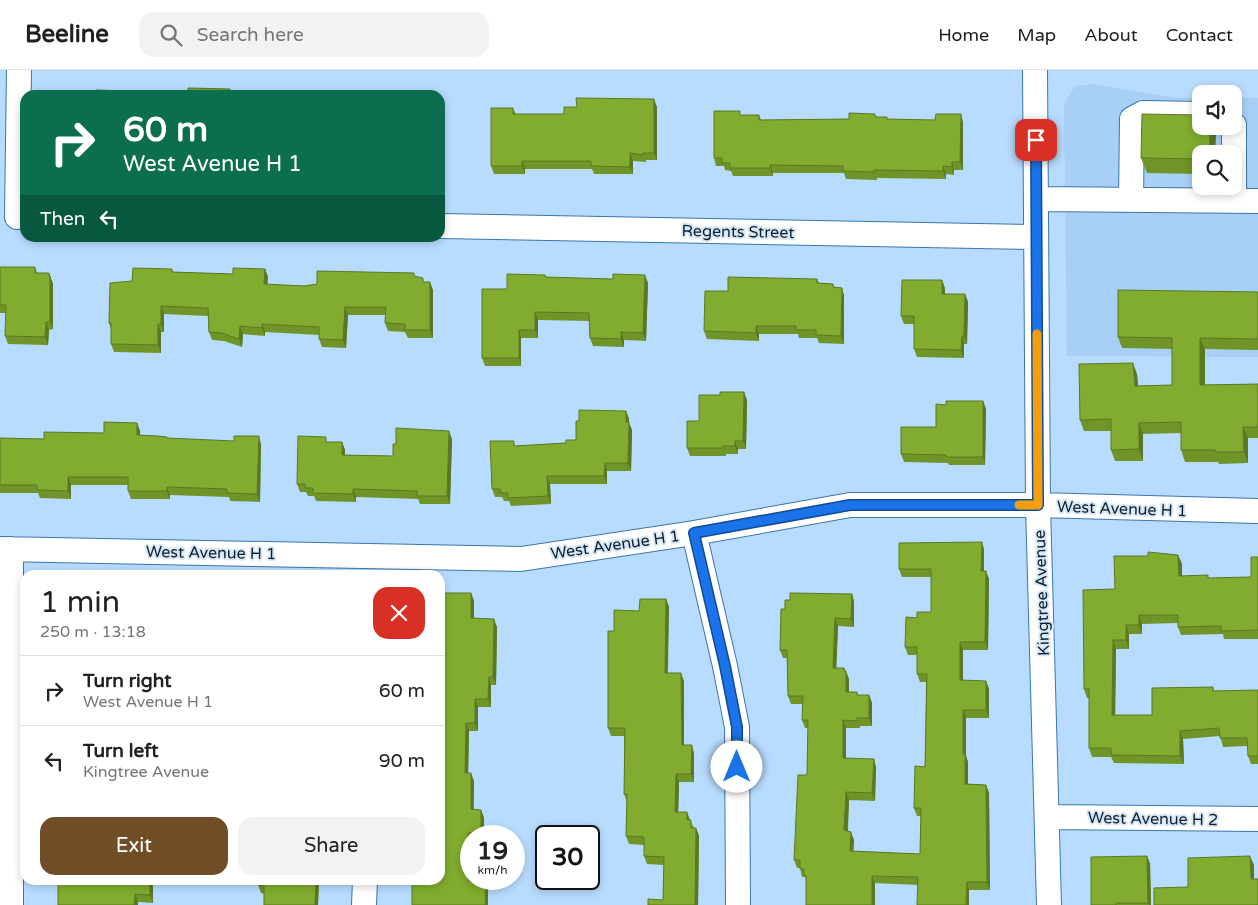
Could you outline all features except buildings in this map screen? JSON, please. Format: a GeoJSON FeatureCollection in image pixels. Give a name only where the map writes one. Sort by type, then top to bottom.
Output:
{"type":"FeatureCollection","features":[{"type":"Feature","properties":{"kind":"street"},"geometry":{"type":"LineString","coordinates":[[14,217],[19,70]]}},
{"type":"Feature","properties":{"kind":"street","name":"Kingtree Avenue"},"geometry":{"type":"LineString","coordinates":[[1035,70],[1038,505],[1049,905]]}},
{"type":"Feature","properties":{"kind":"street"},"geometry":{"type":"LineString","coordinates":[[1131,200],[1132,119],[1143,113],[1192,114]]}},
{"type":"Feature","properties":{"kind":"street"},"geometry":{"type":"LineString","coordinates":[[1234,135],[1234,201]]}},
{"type":"Feature","properties":{"kind":"street"},"geometry":{"type":"LineString","coordinates":[[1037,200],[1258,201]]}},
{"type":"Feature","properties":{"kind":"street","name":"Regents Street"},"geometry":{"type":"LineString","coordinates":[[445,226],[1036,237]]}},
{"type":"Feature","properties":{"kind":"street","name":"West Avenue H 1"},"geometry":{"type":"LineString","coordinates":[[6,549],[371,565],[521,558],[694,533],[850,505],[1038,505],[1258,511]]}},
{"type":"Feature","properties":{"kind":"street"},"geometry":{"type":"LineString","coordinates":[[694,533],[737,727],[738,905]]}},
{"type":"Feature","properties":{"kind":"street"},"geometry":{"type":"LineString","coordinates":[[6,549],[10,905]]}},
{"type":"Feature","properties":{"kind":"street","name":"West Avenue H 2"},"geometry":{"type":"LineString","coordinates":[[1047,817],[1258,819]]}},
{"type":"Feature","properties":{"kind":"street"},"geometry":{"type":"LineString","coordinates":[[364,905],[365,885]]}},
{"type":"Feature","properties":{"kind":"shaded area"},"geometry":{"type":"Polygon","coordinates":[[[1092,84],[1178,98],[1192,98],[1192,135],[1242,135],[1242,98],[1258,98],[1258,357],[1067,356],[1064,104],[1075,86],[1092,84]]]}},
{"type":"Feature","properties":{"kind":"slow traffic"},"geometry":{"type":"LineString","coordinates":[[1019,505],[1038,505],[1037,334]]}},
{"type":"Feature","properties":{"kind":"route"},"geometry":{"type":"LineString","coordinates":[[737,767],[737,727],[694,533],[850,505],[1038,505],[1036,140]]}}]}
